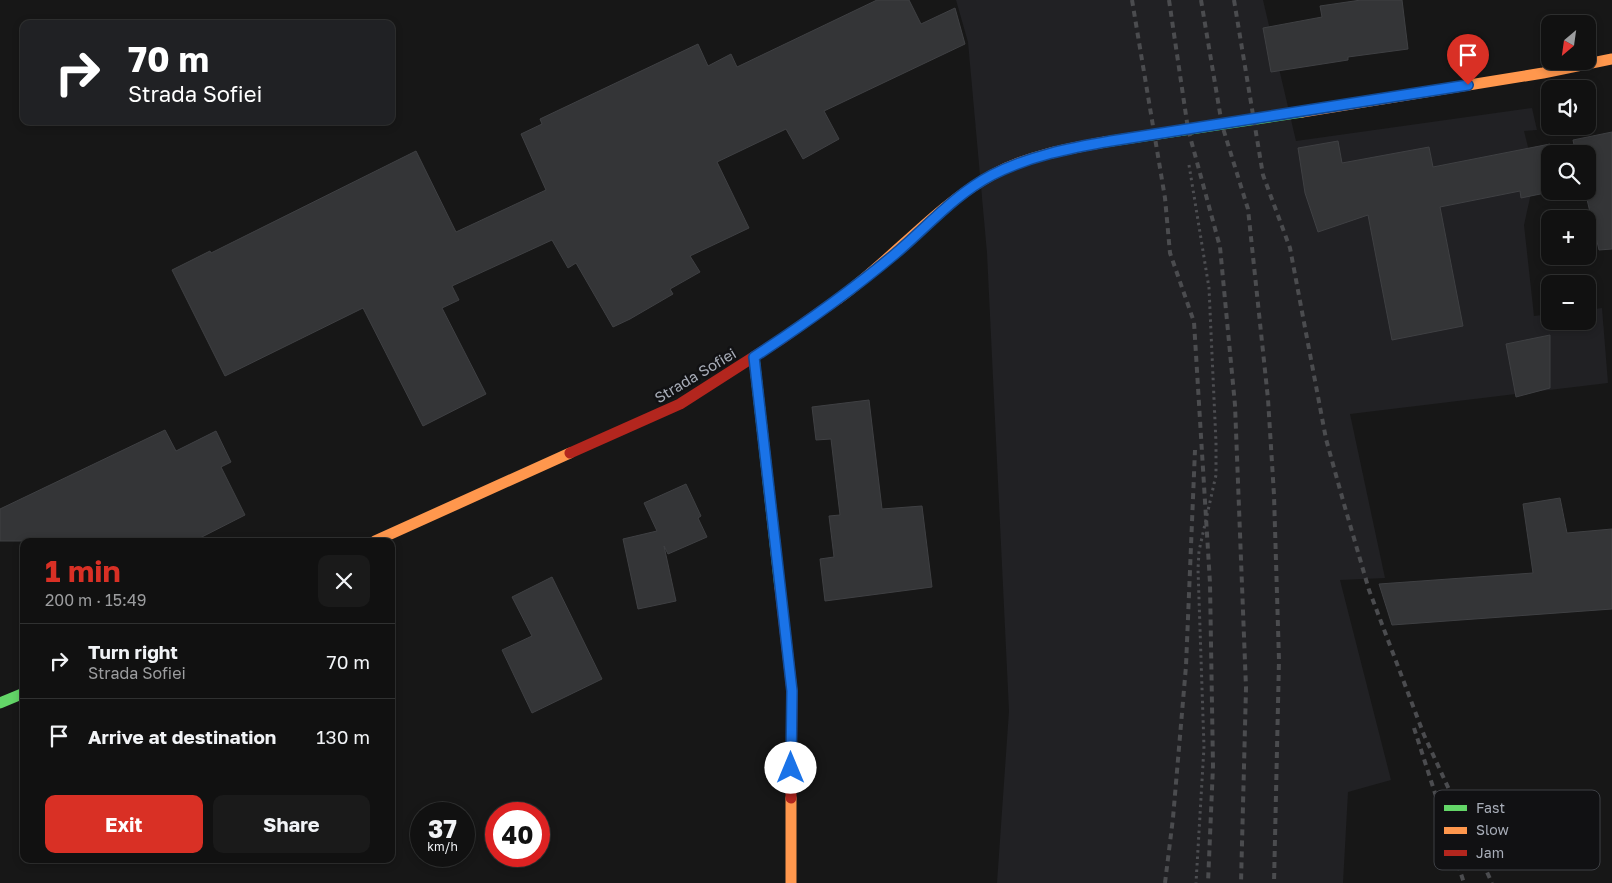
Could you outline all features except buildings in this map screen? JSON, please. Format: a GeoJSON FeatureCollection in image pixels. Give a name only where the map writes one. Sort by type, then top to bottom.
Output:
{"type":"FeatureCollection","features":[{"type":"Feature","properties":{"kind":"street","name":"Strada Sofiei"},"geometry":{"type":"LineString","coordinates":[[382,538],[680,404],[754,357],[860,283],[962,194],[992,175],[1024,162],[1062,150],[1111,141],[1318,110],[1542,73],[1612,59]]}},
{"type":"Feature","properties":{"kind":"street"},"geometry":{"type":"LineString","coordinates":[[754,357],[792,691],[791,883]]}},
{"type":"Feature","properties":{"kind":"street"},"geometry":{"type":"LineString","coordinates":[[0,703],[20,695]]}},
{"type":"Feature","properties":{"kind":"path"},"geometry":{"type":"LineString","coordinates":[[1189,164],[1209,288],[1216,452],[1216,475],[1199,552],[1198,569],[1204,747],[1196,883]]}},
{"type":"Feature","properties":{"kind":"shaded area"},"geometry":{"type":"Polygon","coordinates":[[[956,0],[1263,0],[1296,141],[1532,108],[1537,130],[1524,131],[1535,175],[1524,225],[1534,316],[1541,315],[1541,330],[1596,330],[1596,309],[1602,308],[1608,383],[1350,414],[1385,578],[1340,580],[1391,780],[1348,792],[1343,883],[997,883],[1009,711],[987,253],[968,42],[956,0]]]}},
{"type":"Feature","properties":{"kind":"railway"},"geometry":{"type":"LineString","coordinates":[[1132,0],[1165,198],[1170,253],[1194,322],[1210,583],[1213,766],[1208,883]]}},
{"type":"Feature","properties":{"kind":"railway"},"geometry":{"type":"LineString","coordinates":[[1169,0],[1188,129],[1220,247],[1235,405],[1246,688],[1241,883]]}},
{"type":"Feature","properties":{"kind":"railway"},"geometry":{"type":"LineString","coordinates":[[1201,0],[1222,125],[1248,209],[1268,399],[1274,495],[1279,660],[1274,883]]}},
{"type":"Feature","properties":{"kind":"railway"},"geometry":{"type":"LineString","coordinates":[[1234,0],[1263,175],[1290,248],[1326,439],[1369,590],[1424,735],[1449,790]]}},
{"type":"Feature","properties":{"kind":"railway"},"geometry":{"type":"LineString","coordinates":[[1165,883],[1173,818],[1186,666],[1195,450]]}},
{"type":"Feature","properties":{"kind":"railway"},"geometry":{"type":"LineString","coordinates":[[1414,728],[1434,790]]}},
{"type":"Feature","properties":{"kind":"railway"},"geometry":{"type":"LineString","coordinates":[[1460,870],[1464,883]]}},
{"type":"Feature","properties":{"kind":"railway"},"geometry":{"type":"LineString","coordinates":[[1486,870],[1492,883]]}},
{"type":"Feature","properties":{"kind":"traffic: fast"},"geometry":{"type":"LineString","coordinates":[[1105,142],[1302,112]]}},
{"type":"Feature","properties":{"kind":"traffic: fast"},"geometry":{"type":"LineString","coordinates":[[754,357],[780,588]]}},
{"type":"Feature","properties":{"kind":"traffic: fast"},"geometry":{"type":"LineString","coordinates":[[0,703],[20,695]]}},
{"type":"Feature","properties":{"kind":"traffic: slow"},"geometry":{"type":"LineString","coordinates":[[1302,112],[1543,73],[1612,59]]}},
{"type":"Feature","properties":{"kind":"traffic: slow"},"geometry":{"type":"LineString","coordinates":[[838,299],[952,202],[992,175],[1033,158],[1105,142]]}},
{"type":"Feature","properties":{"kind":"traffic: slow"},"geometry":{"type":"LineString","coordinates":[[382,538],[570,453]]}},
{"type":"Feature","properties":{"kind":"traffic: slow"},"geometry":{"type":"LineString","coordinates":[[791,798],[791,883]]}},
{"type":"Feature","properties":{"kind":"traffic: jam"},"geometry":{"type":"LineString","coordinates":[[570,453],[680,404],[783,338],[838,299]]}},
{"type":"Feature","properties":{"kind":"traffic: jam"},"geometry":{"type":"LineString","coordinates":[[780,588],[792,691],[791,798]]}},
{"type":"Feature","properties":{"kind":"route"},"geometry":{"type":"LineString","coordinates":[[791,768],[792,691],[754,357],[860,283],[962,194],[992,175],[1024,162],[1062,150],[1111,141],[1468,85]]}}]}
